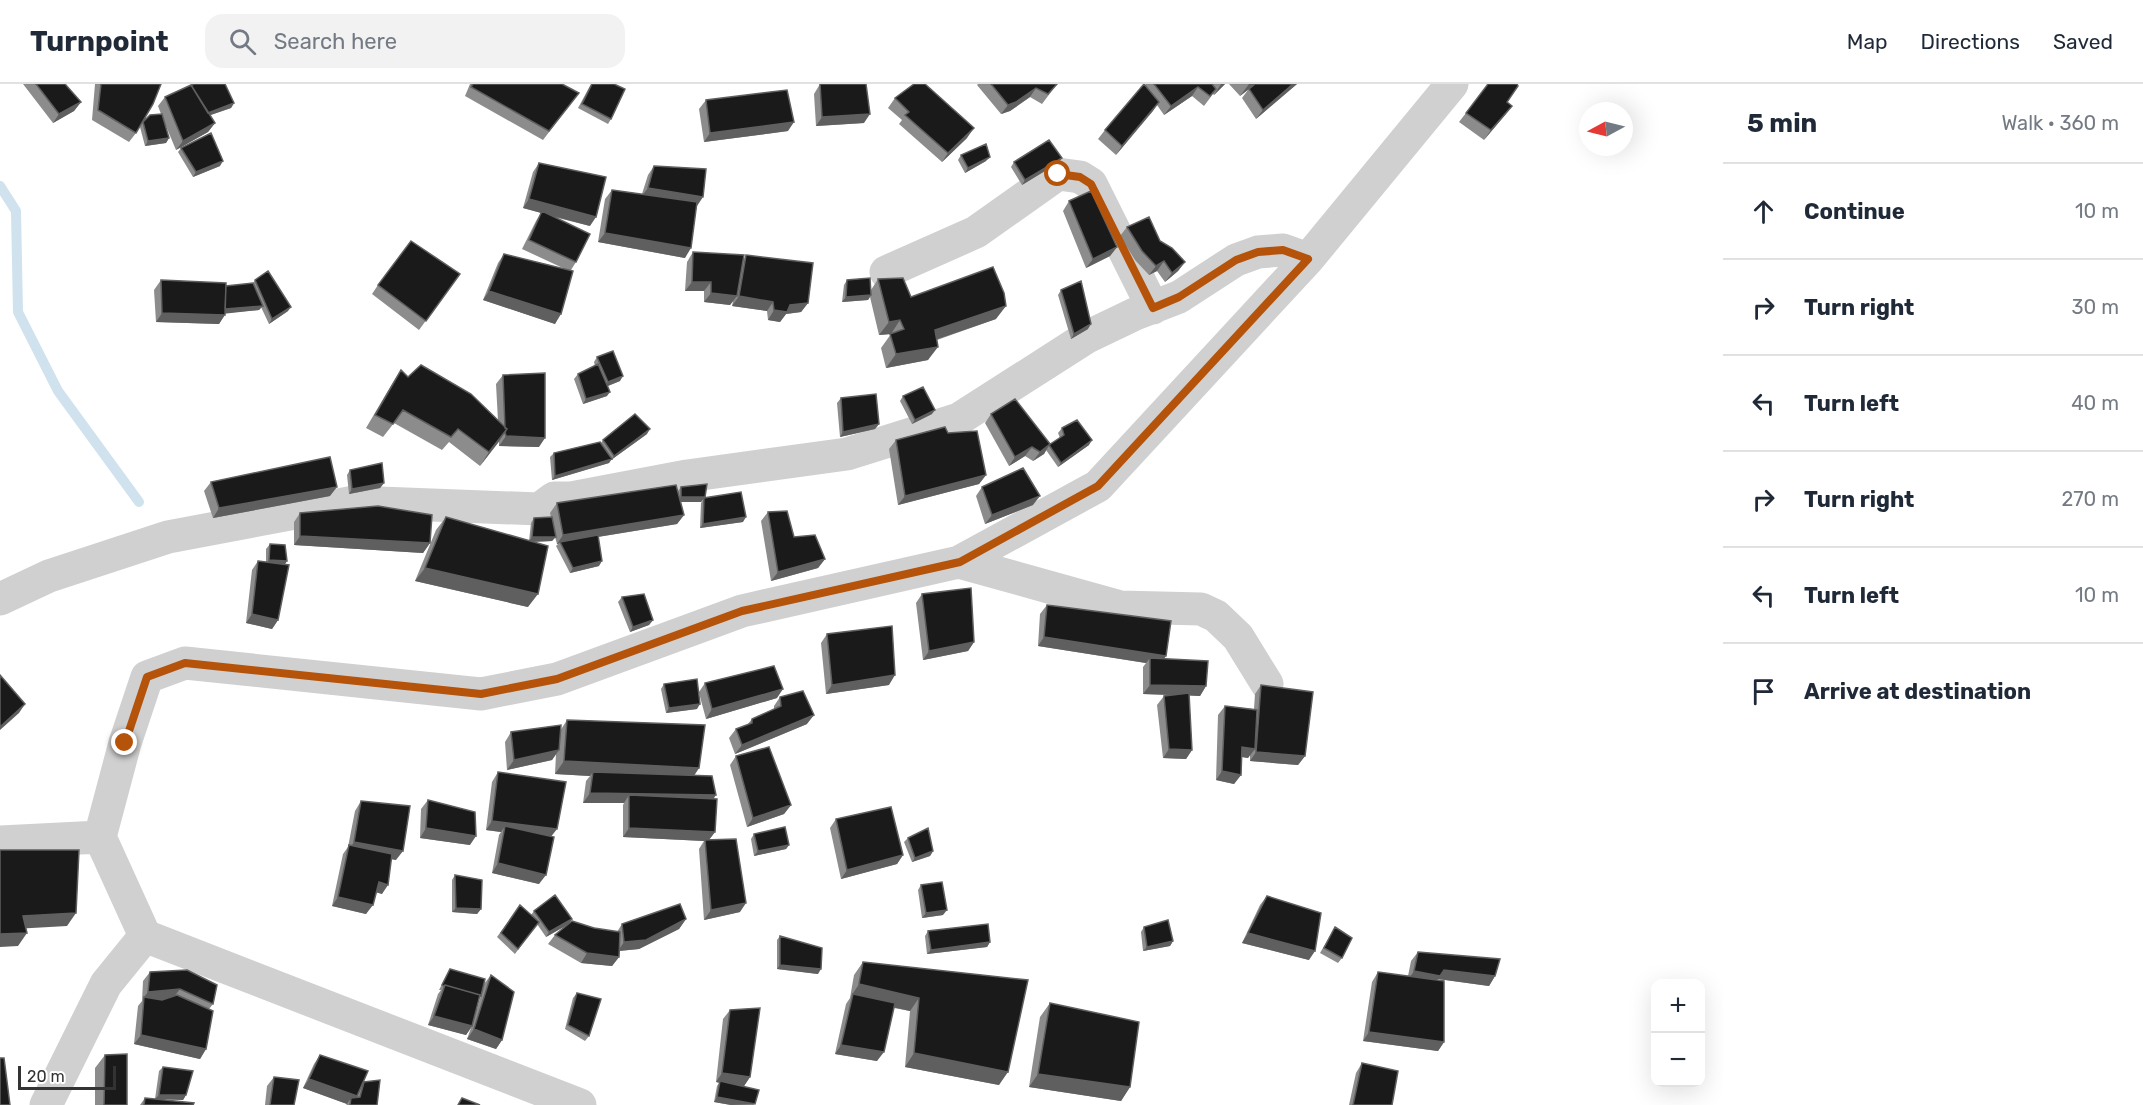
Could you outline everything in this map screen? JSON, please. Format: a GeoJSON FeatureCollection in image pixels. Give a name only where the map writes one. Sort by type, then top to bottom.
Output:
{"type":"FeatureCollection","features":[{"type":"Feature","properties":{"kind":"street"},"geometry":{"type":"LineString","coordinates":[[580,1105],[145,936],[100,837],[125,743],[147,677],[185,663],[481,694],[557,679],[742,611],[960,562],[1098,486],[1308,259],[1452,84]]}},
{"type":"Feature","properties":{"kind":"street"},"geometry":{"type":"LineString","coordinates":[[886,272],[976,232],[1058,174],[1080,177],[1091,184],[1153,308]]}},
{"type":"Feature","properties":{"kind":"street"},"geometry":{"type":"LineString","coordinates":[[0,599],[50,576],[168,537],[354,502],[539,509],[554,498],[570,498],[687,477],[847,454],[959,419],[1088,337],[1179,297],[1236,260],[1258,252],[1283,250],[1308,259]]}},
{"type":"Feature","properties":{"kind":"street"},"geometry":{"type":"LineString","coordinates":[[960,562],[1120,607],[1201,609],[1216,616],[1238,637],[1266,684]]}},
{"type":"Feature","properties":{"kind":"street"},"geometry":{"type":"LineString","coordinates":[[0,842],[100,837]]}},
{"type":"Feature","properties":{"kind":"street"},"geometry":{"type":"LineString","coordinates":[[46,1105],[106,984],[145,936]]}},
{"type":"Feature","properties":{"kind":"building"},"geometry":{"type":"Polygon","coordinates":[[[36,84],[65,84],[81,102],[59,114],[36,84]]]}},
{"type":"Feature","properties":{"kind":"building"},"geometry":{"type":"Polygon","coordinates":[[[101,84],[161,84],[153,104],[136,133],[98,110],[101,84]]]}},
{"type":"Feature","properties":{"kind":"building"},"geometry":{"type":"Polygon","coordinates":[[[225,84],[234,103],[208,113],[191,85],[225,84]]]}},
{"type":"Feature","properties":{"kind":"building"},"geometry":{"type":"Polygon","coordinates":[[[473,84],[562,84],[579,93],[549,131],[471,87],[473,84]]]}},
{"type":"Feature","properties":{"kind":"building"},"geometry":{"type":"Polygon","coordinates":[[[592,84],[614,84],[625,89],[611,119],[582,104],[592,84]]]}},
{"type":"Feature","properties":{"kind":"building"},"geometry":{"type":"Polygon","coordinates":[[[820,84],[866,84],[870,114],[822,117],[820,84]]]}},
{"type":"Feature","properties":{"kind":"building"},"geometry":{"type":"Polygon","coordinates":[[[914,84],[925,84],[974,128],[948,153],[905,115],[909,112],[895,98],[914,84]]]}},
{"type":"Feature","properties":{"kind":"building"},"geometry":{"type":"Polygon","coordinates":[[[991,84],[1057,84],[1048,94],[1036,88],[1008,105],[991,84]]]}},
{"type":"Feature","properties":{"kind":"building"},"geometry":{"type":"Polygon","coordinates":[[[1144,84],[1159,102],[1122,146],[1105,130],[1144,84]]]}},
{"type":"Feature","properties":{"kind":"building"},"geometry":{"type":"Polygon","coordinates":[[[1154,84],[1212,84],[1216,89],[1210,96],[1198,87],[1171,106],[1154,84]]]}},
{"type":"Feature","properties":{"kind":"building"},"geometry":{"type":"Polygon","coordinates":[[[1255,84],[1293,84],[1263,110],[1249,89],[1255,84]]]}},
{"type":"Feature","properties":{"kind":"building"},"geometry":{"type":"Polygon","coordinates":[[[1488,84],[1517,84],[1518,86],[1507,102],[1512,106],[1491,130],[1466,113],[1488,84]]]}},
{"type":"Feature","properties":{"kind":"building"},"geometry":{"type":"Polygon","coordinates":[[[191,85],[215,123],[183,141],[165,97],[191,85]]]}},
{"type":"Feature","properties":{"kind":"building"},"geometry":{"type":"Polygon","coordinates":[[[787,90],[794,122],[710,133],[706,100],[787,90]]]}},
{"type":"Feature","properties":{"kind":"building"},"geometry":{"type":"Polygon","coordinates":[[[162,114],[169,138],[148,141],[143,122],[150,115],[162,114]]]}},
{"type":"Feature","properties":{"kind":"building"},"geometry":{"type":"Polygon","coordinates":[[[211,133],[223,161],[196,172],[181,148],[211,133]]]}},
{"type":"Feature","properties":{"kind":"building"},"geometry":{"type":"Polygon","coordinates":[[[1049,140],[1062,158],[1025,180],[1014,162],[1049,140]]]}},
{"type":"Feature","properties":{"kind":"building"},"geometry":{"type":"Polygon","coordinates":[[[986,144],[990,157],[968,168],[961,155],[986,144]]]}},
{"type":"Feature","properties":{"kind":"building"},"geometry":{"type":"Polygon","coordinates":[[[539,163],[606,177],[596,217],[529,199],[539,163]]]}},
{"type":"Feature","properties":{"kind":"building"},"geometry":{"type":"Polygon","coordinates":[[[654,166],[706,169],[703,197],[648,188],[654,166]]]}},
{"type":"Feature","properties":{"kind":"building"},"geometry":{"type":"Polygon","coordinates":[[[612,190],[697,202],[691,248],[605,233],[612,190]]]}},
{"type":"Feature","properties":{"kind":"building"},"geometry":{"type":"Polygon","coordinates":[[[1091,191],[1117,247],[1093,259],[1069,201],[1091,191]]]}},
{"type":"Feature","properties":{"kind":"building"},"geometry":{"type":"Polygon","coordinates":[[[542,211],[590,234],[576,262],[529,240],[542,211]]]}},
{"type":"Feature","properties":{"kind":"building"},"geometry":{"type":"Polygon","coordinates":[[[1149,217],[1160,241],[1172,248],[1185,262],[1172,273],[1164,261],[1156,266],[1142,251],[1127,227],[1149,217]]]}},
{"type":"Feature","properties":{"kind":"building"},"geometry":{"type":"Polygon","coordinates":[[[411,241],[460,274],[426,321],[378,285],[411,241]]]}},
{"type":"Feature","properties":{"kind":"building"},"geometry":{"type":"Polygon","coordinates":[[[693,252],[744,255],[737,296],[711,293],[711,282],[692,282],[693,252]]]}},
{"type":"Feature","properties":{"kind":"building"},"geometry":{"type":"Polygon","coordinates":[[[504,254],[573,271],[561,314],[489,291],[504,254]]]}},
{"type":"Feature","properties":{"kind":"building"},"geometry":{"type":"Polygon","coordinates":[[[746,255],[813,263],[808,303],[790,305],[787,312],[774,310],[773,302],[739,296],[746,255]]]}},
{"type":"Feature","properties":{"kind":"building"},"geometry":{"type":"Polygon","coordinates":[[[993,267],[1004,293],[1006,306],[935,330],[938,347],[896,354],[890,334],[904,329],[900,320],[889,322],[878,279],[903,278],[911,297],[993,267]]]}},
{"type":"Feature","properties":{"kind":"building"},"geometry":{"type":"Polygon","coordinates":[[[268,271],[291,307],[272,319],[255,280],[268,271]]]}},
{"type":"Feature","properties":{"kind":"building"},"geometry":{"type":"Polygon","coordinates":[[[870,278],[871,295],[846,297],[847,280],[870,278]]]}},
{"type":"Feature","properties":{"kind":"building"},"geometry":{"type":"Polygon","coordinates":[[[161,280],[226,283],[225,315],[162,313],[161,280]]]}},
{"type":"Feature","properties":{"kind":"building"},"geometry":{"type":"Polygon","coordinates":[[[1081,281],[1091,324],[1074,334],[1061,290],[1081,281]]]}},
{"type":"Feature","properties":{"kind":"building"},"geometry":{"type":"Polygon","coordinates":[[[253,283],[263,306],[225,309],[226,286],[253,283]]]}},
{"type":"Feature","properties":{"kind":"building"},"geometry":{"type":"Polygon","coordinates":[[[613,351],[623,376],[608,382],[597,357],[613,351]]]}},
{"type":"Feature","properties":{"kind":"building"},"geometry":{"type":"Polygon","coordinates":[[[598,364],[610,392],[586,399],[578,374],[598,364]]]}},
{"type":"Feature","properties":{"kind":"building"},"geometry":{"type":"Polygon","coordinates":[[[421,365],[471,394],[507,429],[489,452],[458,429],[451,437],[403,410],[393,424],[375,415],[401,370],[408,377],[421,365]]]}},
{"type":"Feature","properties":{"kind":"building"},"geometry":{"type":"Polygon","coordinates":[[[545,373],[545,438],[506,436],[503,375],[545,373]]]}},
{"type":"Feature","properties":{"kind":"building"},"geometry":{"type":"Polygon","coordinates":[[[923,387],[935,410],[915,420],[903,396],[923,387]]]}},
{"type":"Feature","properties":{"kind":"building"},"geometry":{"type":"Polygon","coordinates":[[[876,394],[879,424],[843,432],[841,398],[876,394]]]}},
{"type":"Feature","properties":{"kind":"building"},"geometry":{"type":"Polygon","coordinates":[[[1015,399],[1050,444],[1040,452],[1032,447],[1015,457],[991,414],[1015,399]]]}},
{"type":"Feature","properties":{"kind":"building"},"geometry":{"type":"Polygon","coordinates":[[[635,414],[650,429],[614,456],[603,440],[635,414]]]}},
{"type":"Feature","properties":{"kind":"building"},"geometry":{"type":"Polygon","coordinates":[[[1077,420],[1092,440],[1061,463],[1049,445],[1064,435],[1062,428],[1077,420]]]}},
{"type":"Feature","properties":{"kind":"building"},"geometry":{"type":"Polygon","coordinates":[[[945,427],[948,433],[977,431],[986,475],[905,496],[896,440],[945,427]]]}},
{"type":"Feature","properties":{"kind":"building"},"geometry":{"type":"Polygon","coordinates":[[[600,442],[612,459],[555,476],[554,453],[600,442]]]}},
{"type":"Feature","properties":{"kind":"building"},"geometry":{"type":"Polygon","coordinates":[[[330,457],[337,487],[219,508],[211,482],[330,457]]]}},
{"type":"Feature","properties":{"kind":"building"},"geometry":{"type":"Polygon","coordinates":[[[382,463],[384,483],[352,489],[350,470],[382,463]]]}},
{"type":"Feature","properties":{"kind":"building"},"geometry":{"type":"Polygon","coordinates":[[[1023,468],[1040,496],[992,515],[982,487],[1023,468]]]}},
{"type":"Feature","properties":{"kind":"building"},"geometry":{"type":"Polygon","coordinates":[[[707,484],[705,497],[681,497],[681,487],[707,484]]]}},
{"type":"Feature","properties":{"kind":"building"},"geometry":{"type":"Polygon","coordinates":[[[676,485],[684,515],[563,535],[557,503],[676,485]]]}},
{"type":"Feature","properties":{"kind":"building"},"geometry":{"type":"Polygon","coordinates":[[[741,492],[746,517],[703,524],[704,498],[741,492]]]}},
{"type":"Feature","properties":{"kind":"building"},"geometry":{"type":"Polygon","coordinates":[[[378,506],[432,515],[430,543],[300,536],[300,513],[378,506]]]}},
{"type":"Feature","properties":{"kind":"building"},"geometry":{"type":"Polygon","coordinates":[[[787,511],[794,537],[815,535],[825,559],[778,572],[768,512],[787,511]]]}},
{"type":"Feature","properties":{"kind":"building"},"geometry":{"type":"Polygon","coordinates":[[[446,517],[548,546],[538,594],[425,568],[446,517]]]}},
{"type":"Feature","properties":{"kind":"building"},"geometry":{"type":"Polygon","coordinates":[[[552,517],[556,537],[532,537],[534,518],[552,517]]]}},
{"type":"Feature","properties":{"kind":"building"},"geometry":{"type":"Polygon","coordinates":[[[598,535],[602,561],[573,568],[560,542],[598,535]]]}},
{"type":"Feature","properties":{"kind":"building"},"geometry":{"type":"Polygon","coordinates":[[[270,544],[285,545],[287,561],[269,560],[270,544]]]}},
{"type":"Feature","properties":{"kind":"building"},"geometry":{"type":"Polygon","coordinates":[[[258,561],[289,565],[278,620],[252,614],[258,561]]]}},
{"type":"Feature","properties":{"kind":"building"},"geometry":{"type":"Polygon","coordinates":[[[971,588],[974,642],[929,651],[922,594],[971,588]]]}},
{"type":"Feature","properties":{"kind":"building"},"geometry":{"type":"Polygon","coordinates":[[[644,594],[653,620],[633,627],[622,597],[644,594]]]}},
{"type":"Feature","properties":{"kind":"building"},"geometry":{"type":"Polygon","coordinates":[[[1047,605],[1171,621],[1166,656],[1044,637],[1047,605]]]}},
{"type":"Feature","properties":{"kind":"building"},"geometry":{"type":"Polygon","coordinates":[[[892,626],[895,675],[832,685],[827,634],[892,626]]]}},
{"type":"Feature","properties":{"kind":"building"},"geometry":{"type":"Polygon","coordinates":[[[1150,658],[1208,661],[1206,686],[1150,685],[1150,658]]]}},
{"type":"Feature","properties":{"kind":"building"},"geometry":{"type":"Polygon","coordinates":[[[774,666],[783,689],[712,709],[705,683],[774,666]]]}},
{"type":"Feature","properties":{"kind":"building"},"geometry":{"type":"Polygon","coordinates":[[[0,675],[25,704],[0,727],[0,675]]]}},
{"type":"Feature","properties":{"kind":"building"},"geometry":{"type":"Polygon","coordinates":[[[697,679],[700,704],[669,708],[664,684],[697,679]]]}},
{"type":"Feature","properties":{"kind":"building"},"geometry":{"type":"Polygon","coordinates":[[[1261,685],[1313,692],[1305,756],[1256,752],[1261,685]]]}},
{"type":"Feature","properties":{"kind":"building"},"geometry":{"type":"Polygon","coordinates":[[[803,691],[814,715],[742,745],[736,729],[752,723],[752,719],[781,706],[780,697],[803,691]]]}},
{"type":"Feature","properties":{"kind":"building"},"geometry":{"type":"Polygon","coordinates":[[[1189,693],[1192,750],[1169,749],[1164,696],[1189,693]]]}},
{"type":"Feature","properties":{"kind":"building"},"geometry":{"type":"Polygon","coordinates":[[[1225,706],[1257,710],[1255,749],[1242,747],[1241,775],[1222,771],[1225,706]]]}},
{"type":"Feature","properties":{"kind":"building"},"geometry":{"type":"Polygon","coordinates":[[[567,720],[705,725],[699,768],[564,761],[567,720]]]}},
{"type":"Feature","properties":{"kind":"building"},"geometry":{"type":"Polygon","coordinates":[[[561,725],[559,750],[514,760],[511,732],[561,725]]]}},
{"type":"Feature","properties":{"kind":"building"},"geometry":{"type":"Polygon","coordinates":[[[769,747],[791,805],[753,818],[736,756],[769,747]]]}},
{"type":"Feature","properties":{"kind":"building"},"geometry":{"type":"Polygon","coordinates":[[[498,772],[566,782],[557,829],[492,821],[498,772]]]}},
{"type":"Feature","properties":{"kind":"building"},"geometry":{"type":"Polygon","coordinates":[[[593,772],[712,776],[716,795],[590,793],[593,772]]]}},
{"type":"Feature","properties":{"kind":"building"},"geometry":{"type":"Polygon","coordinates":[[[629,795],[717,799],[715,832],[629,828],[629,795]]]}},
{"type":"Feature","properties":{"kind":"building"},"geometry":{"type":"Polygon","coordinates":[[[428,800],[475,812],[476,836],[426,828],[428,800]]]}},
{"type":"Feature","properties":{"kind":"building"},"geometry":{"type":"Polygon","coordinates":[[[361,801],[410,806],[403,851],[354,842],[361,801]]]}},
{"type":"Feature","properties":{"kind":"building"},"geometry":{"type":"Polygon","coordinates":[[[891,807],[903,855],[847,870],[836,819],[891,807]]]}},
{"type":"Feature","properties":{"kind":"building"},"geometry":{"type":"Polygon","coordinates":[[[505,826],[554,837],[546,875],[498,863],[505,826]]]}},
{"type":"Feature","properties":{"kind":"building"},"geometry":{"type":"Polygon","coordinates":[[[785,827],[789,845],[758,851],[754,834],[785,827]]]}},
{"type":"Feature","properties":{"kind":"building"},"geometry":{"type":"Polygon","coordinates":[[[928,828],[933,851],[915,858],[908,838],[928,828]]]}},
{"type":"Feature","properties":{"kind":"building"},"geometry":{"type":"Polygon","coordinates":[[[736,839],[746,903],[711,910],[705,840],[736,839]]]}},
{"type":"Feature","properties":{"kind":"building"},"geometry":{"type":"Polygon","coordinates":[[[349,845],[392,854],[388,885],[379,882],[373,905],[338,897],[349,845]]]}},
{"type":"Feature","properties":{"kind":"building"},"geometry":{"type":"Polygon","coordinates":[[[0,850],[79,850],[76,913],[23,916],[27,933],[0,934],[0,850]]]}},
{"type":"Feature","properties":{"kind":"building"},"geometry":{"type":"Polygon","coordinates":[[[455,875],[482,880],[481,909],[456,908],[455,875]]]}},
{"type":"Feature","properties":{"kind":"building"},"geometry":{"type":"Polygon","coordinates":[[[942,882],[947,910],[926,913],[921,885],[942,882]]]}},
{"type":"Feature","properties":{"kind":"building"},"geometry":{"type":"Polygon","coordinates":[[[555,895],[572,919],[549,932],[534,911],[555,895]]]}},
{"type":"Feature","properties":{"kind":"building"},"geometry":{"type":"Polygon","coordinates":[[[1267,896],[1321,913],[1315,951],[1248,933],[1267,896]]]}},
{"type":"Feature","properties":{"kind":"building"},"geometry":{"type":"Polygon","coordinates":[[[680,904],[686,919],[646,940],[624,942],[622,924],[680,904]]]}},
{"type":"Feature","properties":{"kind":"building"},"geometry":{"type":"Polygon","coordinates":[[[520,905],[539,922],[518,949],[501,933],[520,905]]]}},
{"type":"Feature","properties":{"kind":"building"},"geometry":{"type":"Polygon","coordinates":[[[1168,920],[1173,941],[1147,947],[1144,927],[1168,920]]]}},
{"type":"Feature","properties":{"kind":"building"},"geometry":{"type":"Polygon","coordinates":[[[572,921],[594,928],[620,932],[619,957],[587,953],[555,935],[572,921]]]}},
{"type":"Feature","properties":{"kind":"building"},"geometry":{"type":"Polygon","coordinates":[[[988,924],[990,942],[931,950],[928,931],[988,924]]]}},
{"type":"Feature","properties":{"kind":"building"},"geometry":{"type":"Polygon","coordinates":[[[1335,927],[1352,938],[1342,958],[1324,948],[1335,927]]]}},
{"type":"Feature","properties":{"kind":"building"},"geometry":{"type":"Polygon","coordinates":[[[780,936],[822,948],[821,969],[780,965],[780,936]]]}},
{"type":"Feature","properties":{"kind":"building"},"geometry":{"type":"Polygon","coordinates":[[[1418,952],[1500,959],[1495,976],[1444,970],[1440,976],[1414,971],[1418,952]]]}},
{"type":"Feature","properties":{"kind":"building"},"geometry":{"type":"Polygon","coordinates":[[[863,962],[1028,980],[1008,1072],[914,1053],[919,998],[859,984],[863,962]]]}},
{"type":"Feature","properties":{"kind":"building"},"geometry":{"type":"Polygon","coordinates":[[[450,969],[485,979],[481,996],[442,985],[450,969]]]}},
{"type":"Feature","properties":{"kind":"building"},"geometry":{"type":"Polygon","coordinates":[[[187,970],[217,985],[213,1004],[180,989],[148,992],[150,972],[187,970]]]}},
{"type":"Feature","properties":{"kind":"building"},"geometry":{"type":"Polygon","coordinates":[[[1378,972],[1444,981],[1444,1042],[1369,1032],[1378,972]]]}},
{"type":"Feature","properties":{"kind":"building"},"geometry":{"type":"Polygon","coordinates":[[[491,975],[514,992],[502,1040],[474,1029],[491,975]]]}},
{"type":"Feature","properties":{"kind":"building"},"geometry":{"type":"Polygon","coordinates":[[[445,985],[480,995],[472,1026],[434,1016],[445,985]]]}},
{"type":"Feature","properties":{"kind":"building"},"geometry":{"type":"Polygon","coordinates":[[[577,993],[601,999],[589,1036],[568,1025],[577,993]]]}},
{"type":"Feature","properties":{"kind":"building"},"geometry":{"type":"Polygon","coordinates":[[[853,994],[895,1003],[884,1052],[841,1045],[853,994]]]}},
{"type":"Feature","properties":{"kind":"building"},"geometry":{"type":"Polygon","coordinates":[[[177,995],[213,1011],[206,1049],[141,1035],[144,997],[162,1000],[177,995]]]}},
{"type":"Feature","properties":{"kind":"building"},"geometry":{"type":"Polygon","coordinates":[[[1050,1003],[1139,1022],[1130,1087],[1038,1074],[1050,1003]]]}},
{"type":"Feature","properties":{"kind":"building"},"geometry":{"type":"Polygon","coordinates":[[[760,1008],[750,1077],[722,1073],[730,1010],[760,1008]]]}},
{"type":"Feature","properties":{"kind":"building"},"geometry":{"type":"Polygon","coordinates":[[[127,1054],[127,1105],[104,1105],[105,1055],[127,1054]]]}},
{"type":"Feature","properties":{"kind":"building"},"geometry":{"type":"Polygon","coordinates":[[[320,1055],[368,1071],[357,1096],[309,1079],[320,1055]]]}},
{"type":"Feature","properties":{"kind":"building"},"geometry":{"type":"Polygon","coordinates":[[[0,1058],[4,1058],[10,1105],[0,1105],[0,1058]]]}},
{"type":"Feature","properties":{"kind":"building"},"geometry":{"type":"Polygon","coordinates":[[[1362,1063],[1398,1071],[1392,1105],[1353,1105],[1362,1063]]]}},
{"type":"Feature","properties":{"kind":"building"},"geometry":{"type":"Polygon","coordinates":[[[163,1067],[193,1071],[186,1095],[159,1095],[163,1067]]]}},
{"type":"Feature","properties":{"kind":"building"},"geometry":{"type":"Polygon","coordinates":[[[274,1077],[299,1080],[294,1105],[270,1105],[274,1077]]]}},
{"type":"Feature","properties":{"kind":"building"},"geometry":{"type":"Polygon","coordinates":[[[380,1080],[377,1105],[350,1105],[351,1098],[360,1097],[364,1082],[380,1080]]]}},
{"type":"Feature","properties":{"kind":"building"},"geometry":{"type":"Polygon","coordinates":[[[720,1081],[759,1090],[755,1104],[717,1097],[720,1081]]]}},
{"type":"Feature","properties":{"kind":"building"},"geometry":{"type":"Polygon","coordinates":[[[145,1098],[194,1103],[193,1105],[144,1105],[145,1098]]]}},
{"type":"Feature","properties":{"kind":"building"},"geometry":{"type":"Polygon","coordinates":[[[462,1098],[480,1105],[458,1105],[462,1098]]]}},
{"type":"Feature","properties":{"kind":"waterway"},"geometry":{"type":"LineString","coordinates":[[0,186],[16,211],[18,312],[58,391],[139,502]]}},
{"type":"Feature","properties":{"kind":"route"},"geometry":{"type":"LineString","coordinates":[[125,743],[147,677],[185,663],[481,694],[557,679],[742,611],[960,562],[1098,486],[1308,259],[1283,250],[1258,252],[1236,260],[1179,297],[1153,308],[1091,184],[1080,177],[1058,174]]}}]}
